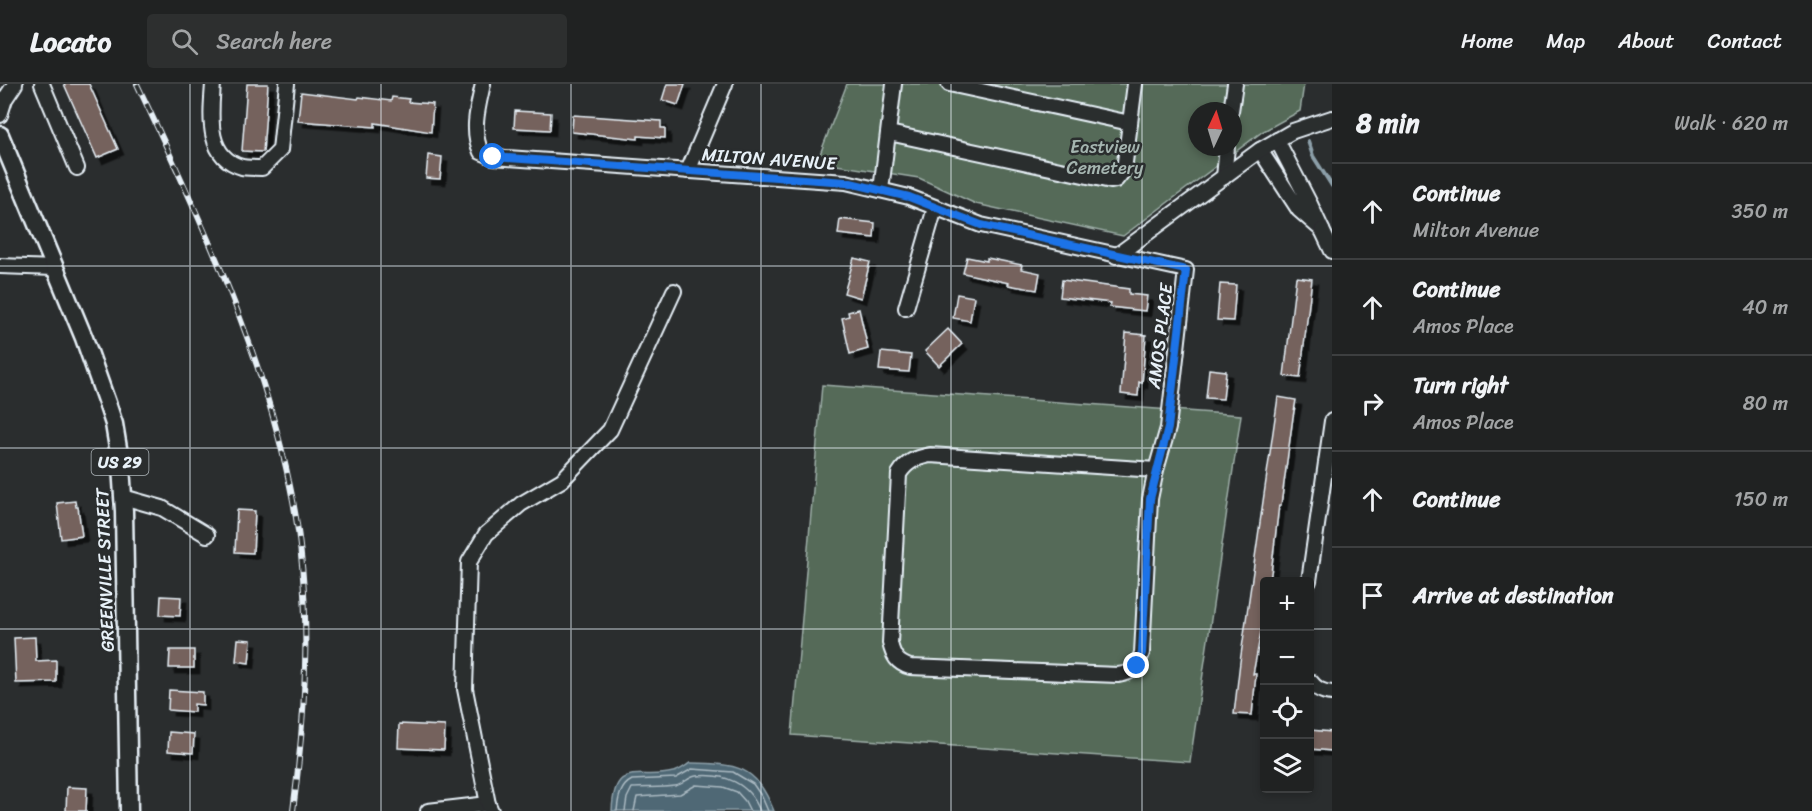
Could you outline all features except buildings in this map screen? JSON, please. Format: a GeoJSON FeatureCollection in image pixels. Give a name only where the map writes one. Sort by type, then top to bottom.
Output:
{"type":"FeatureCollection","features":[{"type":"Feature","properties":{"kind":"main road","name":"GREENVILLE STREET"},"geometry":{"type":"LineString","coordinates":[[0,135],[6,164],[84,338],[114,424],[123,497],[129,811]]}},
{"type":"Feature","properties":{"kind":"street"},"geometry":{"type":"LineString","coordinates":[[0,88],[10,84]]}},
{"type":"Feature","properties":{"kind":"street"},"geometry":{"type":"LineString","coordinates":[[0,115],[5,99],[15,84]]}},
{"type":"Feature","properties":{"kind":"street"},"geometry":{"type":"LineString","coordinates":[[42,84],[77,168]]}},
{"type":"Feature","properties":{"kind":"street"},"geometry":{"type":"LineString","coordinates":[[213,84],[212,129],[214,142],[221,156],[241,166],[262,168],[280,150],[287,84]]}},
{"type":"Feature","properties":{"kind":"street","name":"MILTON AVENUE"},"geometry":{"type":"LineString","coordinates":[[483,84],[475,134],[481,152],[493,157],[846,182],[909,197],[981,225],[1116,256]]}},
{"type":"Feature","properties":{"kind":"street"},"geometry":{"type":"LineString","coordinates":[[688,171],[725,84]]}},
{"type":"Feature","properties":{"kind":"street"},"geometry":{"type":"LineString","coordinates":[[881,190],[894,84]]}},
{"type":"Feature","properties":{"kind":"street"},"geometry":{"type":"LineString","coordinates":[[949,84],[1130,123]]}},
{"type":"Feature","properties":{"kind":"street"},"geometry":{"type":"LineString","coordinates":[[889,133],[1111,181],[1116,180],[1124,170],[1135,84]]}},
{"type":"Feature","properties":{"kind":"street"},"geometry":{"type":"LineString","coordinates":[[1233,102],[1235,84]]}},
{"type":"Feature","properties":{"kind":"street"},"geometry":{"type":"LineString","coordinates":[[1116,256],[1260,150],[1309,124],[1332,118]]}},
{"type":"Feature","properties":{"kind":"street"},"geometry":{"type":"LineString","coordinates":[[1277,140],[1332,252]]}},
{"type":"Feature","properties":{"kind":"street"},"geometry":{"type":"LineString","coordinates":[[1260,150],[1299,210],[1322,230]]}},
{"type":"Feature","properties":{"kind":"street"},"geometry":{"type":"LineString","coordinates":[[1224,177],[1226,156]]}},
{"type":"Feature","properties":{"kind":"street"},"geometry":{"type":"LineString","coordinates":[[906,308],[935,208]]}},
{"type":"Feature","properties":{"kind":"street","name":"AMOS PLACE"},"geometry":{"type":"LineString","coordinates":[[1116,256],[1186,270],[1171,405],[1165,444],[1156,470]]}},
{"type":"Feature","properties":{"kind":"street"},"geometry":{"type":"LineString","coordinates":[[0,266],[54,268]]}},
{"type":"Feature","properties":{"kind":"street"},"geometry":{"type":"LineString","coordinates":[[428,811],[490,808],[465,689],[469,562],[486,534],[521,504],[562,480],[610,430],[674,291]]}},
{"type":"Feature","properties":{"kind":"street"},"geometry":{"type":"LineString","coordinates":[[1310,577],[1332,421]]}},
{"type":"Feature","properties":{"kind":"street"},"geometry":{"type":"LineString","coordinates":[[930,456],[1156,470],[1150,499],[1142,653],[1137,666],[1128,674],[910,667],[900,664],[892,653],[890,643],[899,474],[903,466],[915,458],[930,456]]}},
{"type":"Feature","properties":{"kind":"street"},"geometry":{"type":"LineString","coordinates":[[123,497],[162,508],[207,535]]}},
{"type":"Feature","properties":{"kind":"street"},"geometry":{"type":"LineString","coordinates":[[1314,684],[1324,692],[1332,693]]}},
{"type":"Feature","properties":{"kind":"green space","name":"Eastview Cemetery"},"geometry":{"type":"Polygon","coordinates":[[[847,84],[1304,84],[1300,111],[1262,132],[1242,147],[1242,102],[1188,102],[1188,156],[1230,156],[1123,236],[976,204],[919,178],[817,162],[847,84]]]}},
{"type":"Feature","properties":{"kind":"green space"},"geometry":{"type":"Polygon","coordinates":[[[822,385],[1241,415],[1190,762],[792,735],[822,385]]]}},
{"type":"Feature","properties":{"kind":"water"},"geometry":{"type":"Polygon","coordinates":[[[690,763],[732,766],[751,775],[767,795],[774,811],[612,811],[614,794],[623,778],[631,775],[673,772],[690,763]]]}},
{"type":"Feature","properties":{"kind":"waterway"},"geometry":{"type":"LineString","coordinates":[[1308,141],[1313,156],[1332,186]]}},
{"type":"Feature","properties":{"kind":"railway"},"geometry":{"type":"LineString","coordinates":[[137,84],[205,231],[245,331],[278,434],[290,486],[302,566],[305,607],[302,730],[293,811]]}},
{"type":"Feature","properties":{"kind":"route"},"geometry":{"type":"LineString","coordinates":[[493,157],[846,182],[909,197],[981,225],[1186,270],[1168,428],[1150,499],[1142,653],[1137,666]]}}]}
